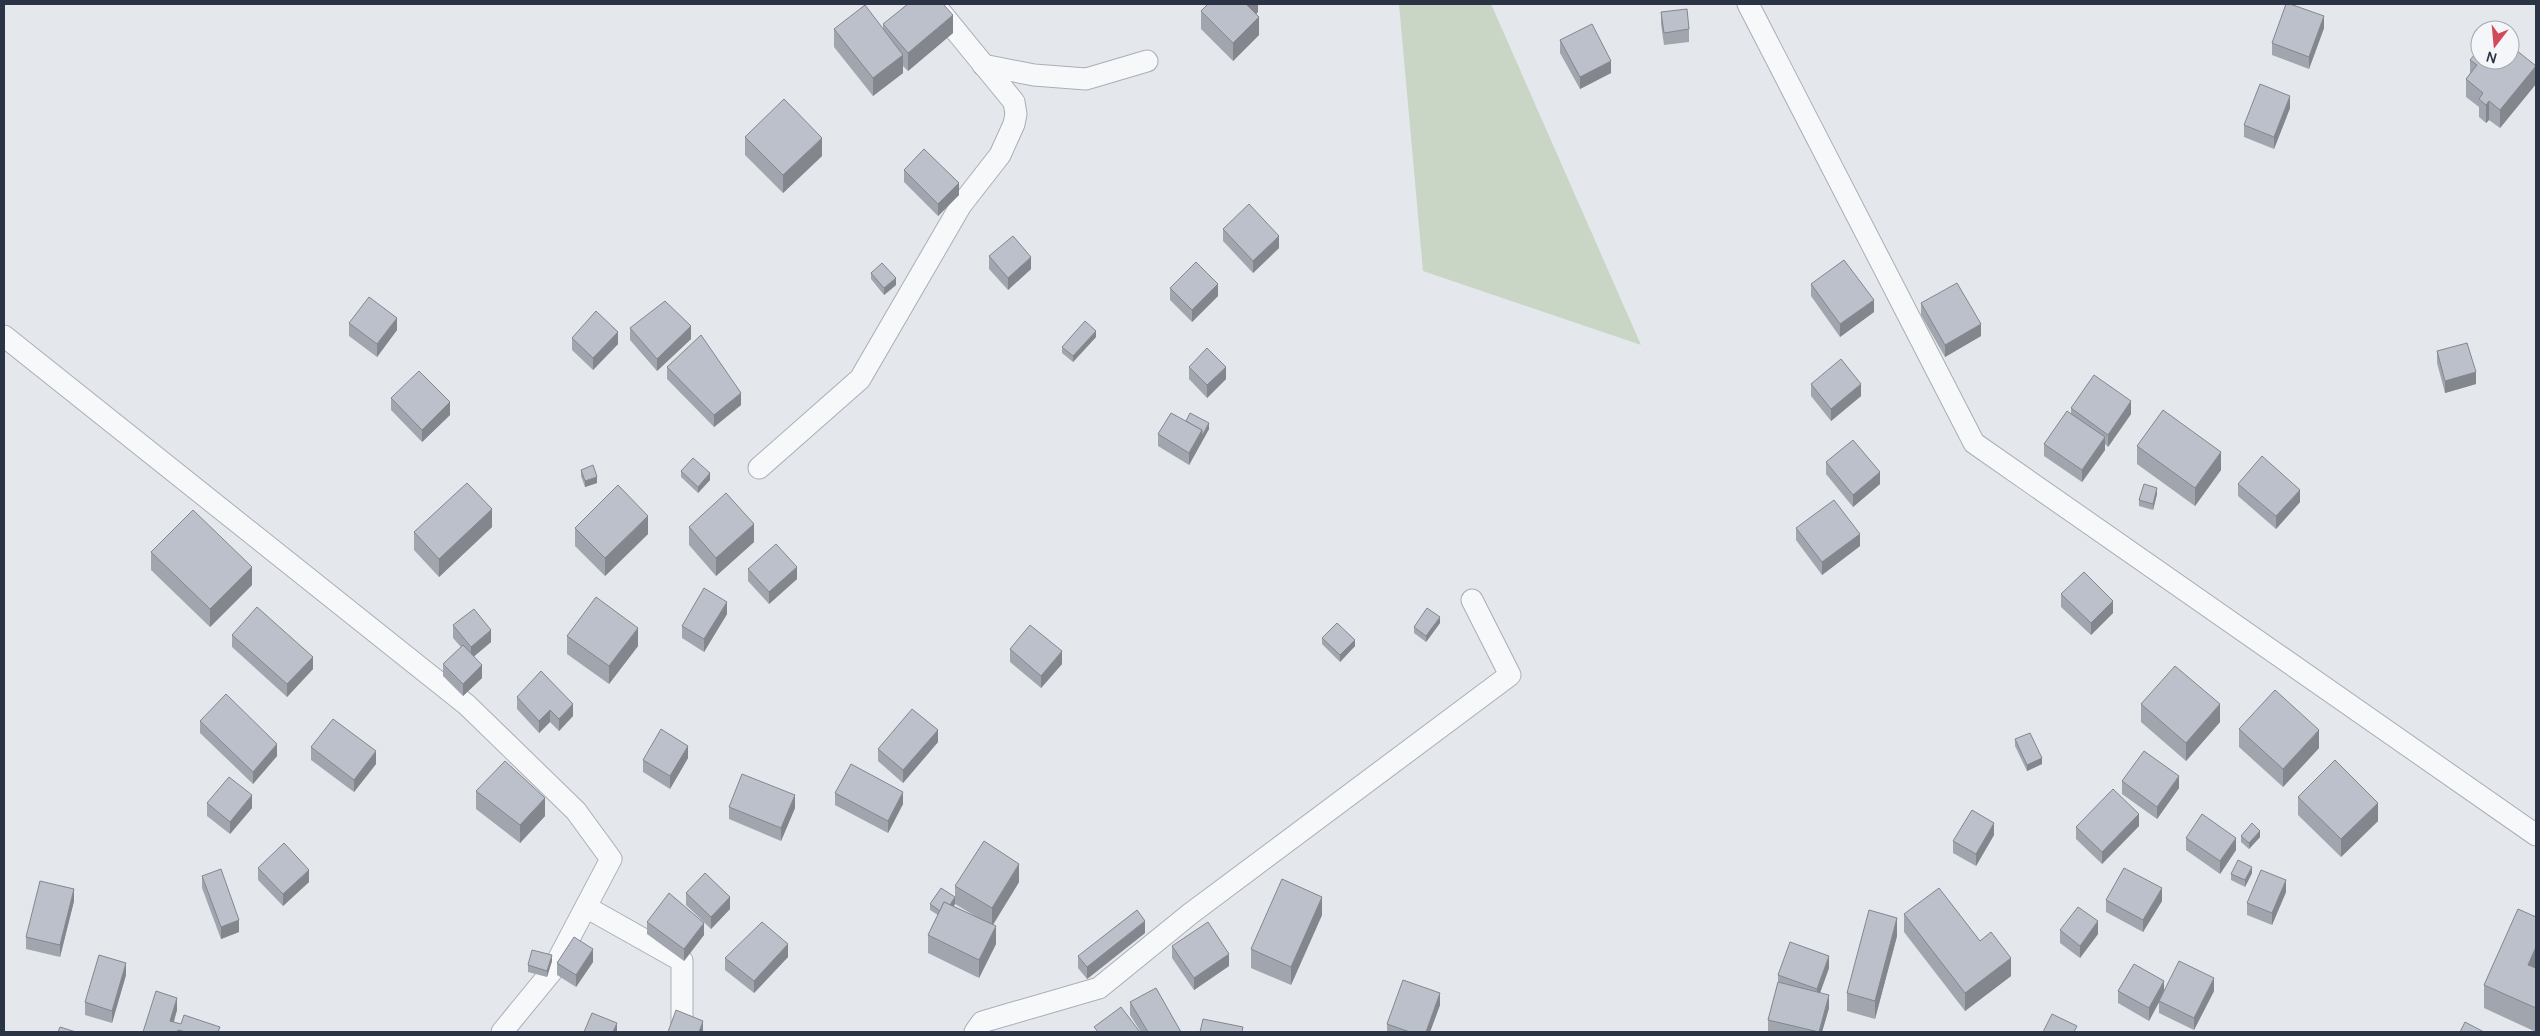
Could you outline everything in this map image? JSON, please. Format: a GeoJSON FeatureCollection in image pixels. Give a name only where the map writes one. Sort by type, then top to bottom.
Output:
{"type":"FeatureCollection","features":[{"type":"Feature","properties":{"kind":"street"},"geometry":{"type":"LineString","coordinates":[[759,468],[860,379],[961,205],[1000,155],[1014,124],[1016,114],[1014,102],[934,4]]}},
{"type":"Feature","properties":{"kind":"street"},"geometry":{"type":"LineString","coordinates":[[1748,4],[1974,442],[2536,835]]}},
{"type":"Feature","properties":{"kind":"street"},"geometry":{"type":"LineString","coordinates":[[983,65],[1034,75],[1086,79],[1147,61]]}},
{"type":"Feature","properties":{"kind":"street"},"geometry":{"type":"LineString","coordinates":[[4,336],[467,705],[576,811],[611,859],[552,972],[502,1032]]}},
{"type":"Feature","properties":{"kind":"street"},"geometry":{"type":"LineString","coordinates":[[975,1032],[982,1022],[1099,988],[1190,914],[1510,675],[1472,600]]}},
{"type":"Feature","properties":{"kind":"street"},"geometry":{"type":"LineString","coordinates":[[586,908],[682,961],[682,1032]]}},
{"type":"Feature","properties":{"kind":"green space"},"geometry":{"type":"Polygon","coordinates":[[[1399,4],[1491,4],[1641,345],[1423,271],[1399,4]]]}},
{"type":"Feature","properties":{"kind":"building"},"geometry":{"type":"Polygon","coordinates":[[[908,4],[943,4],[953,15],[908,53],[883,24],[908,4]]]}},
{"type":"Feature","properties":{"kind":"building"},"geometry":{"type":"Polygon","coordinates":[[[1208,4],[1247,4],[1259,17],[1233,43],[1201,11],[1208,4]]]}},
{"type":"Feature","properties":{"kind":"building"},"geometry":{"type":"Polygon","coordinates":[[[2286,4],[2324,16],[2309,57],[2272,43],[2286,4]]]}},
{"type":"Feature","properties":{"kind":"building"},"geometry":{"type":"Polygon","coordinates":[[[865,5],[903,55],[873,78],[834,29],[865,5]]]}},
{"type":"Feature","properties":{"kind":"building"},"geometry":{"type":"Polygon","coordinates":[[[1687,9],[1689,29],[1664,33],[1661,12],[1687,9]]]}},
{"type":"Feature","properties":{"kind":"building"},"geometry":{"type":"Polygon","coordinates":[[[1592,24],[1611,61],[1580,77],[1560,40],[1592,24]]]}},
{"type":"Feature","properties":{"kind":"building"},"geometry":{"type":"Polygon","coordinates":[[[2520,53],[2536,66],[2500,110],[2489,101],[2486,105],[2479,99],[2483,93],[2466,79],[2473,70],[2520,70],[2520,53]]]}},
{"type":"Feature","properties":{"kind":"building"},"geometry":{"type":"Polygon","coordinates":[[[2260,84],[2290,96],[2274,137],[2244,125],[2260,84]]]}},
{"type":"Feature","properties":{"kind":"building"},"geometry":{"type":"Polygon","coordinates":[[[784,99],[822,138],[783,175],[745,137],[784,99]]]}},
{"type":"Feature","properties":{"kind":"building"},"geometry":{"type":"Polygon","coordinates":[[[924,149],[959,183],[938,204],[904,170],[924,149]]]}},
{"type":"Feature","properties":{"kind":"building"},"geometry":{"type":"Polygon","coordinates":[[[1249,204],[1279,236],[1253,261],[1223,229],[1249,204]]]}},
{"type":"Feature","properties":{"kind":"building"},"geometry":{"type":"Polygon","coordinates":[[[1013,236],[1031,257],[1008,278],[989,256],[1013,236]]]}},
{"type":"Feature","properties":{"kind":"building"},"geometry":{"type":"Polygon","coordinates":[[[1844,260],[1874,300],[1840,324],[1811,284],[1844,260]]]}},
{"type":"Feature","properties":{"kind":"building"},"geometry":{"type":"Polygon","coordinates":[[[1196,262],[1218,284],[1192,310],[1170,288],[1196,262]]]}},
{"type":"Feature","properties":{"kind":"building"},"geometry":{"type":"Polygon","coordinates":[[[882,263],[896,278],[884,288],[871,273],[882,263]]]}},
{"type":"Feature","properties":{"kind":"building"},"geometry":{"type":"Polygon","coordinates":[[[1957,283],[1981,324],[1945,345],[1921,303],[1957,283]]]}},
{"type":"Feature","properties":{"kind":"building"},"geometry":{"type":"Polygon","coordinates":[[[369,297],[397,318],[377,344],[349,323],[369,297]]]}},
{"type":"Feature","properties":{"kind":"building"},"geometry":{"type":"Polygon","coordinates":[[[665,301],[691,326],[657,359],[630,328],[665,301]]]}},
{"type":"Feature","properties":{"kind":"building"},"geometry":{"type":"Polygon","coordinates":[[[596,311],[618,332],[593,358],[572,338],[596,311]]]}},
{"type":"Feature","properties":{"kind":"building"},"geometry":{"type":"Polygon","coordinates":[[[1085,321],[1096,331],[1073,356],[1062,347],[1085,321]]]}},
{"type":"Feature","properties":{"kind":"building"},"geometry":{"type":"Polygon","coordinates":[[[701,335],[741,393],[714,415],[667,367],[701,335]]]}},
{"type":"Feature","properties":{"kind":"building"},"geometry":{"type":"Polygon","coordinates":[[[2467,343],[2476,372],[2445,381],[2437,351],[2467,343]]]}},
{"type":"Feature","properties":{"kind":"building"},"geometry":{"type":"Polygon","coordinates":[[[1207,348],[1226,367],[1207,385],[1189,367],[1207,348]]]}},
{"type":"Feature","properties":{"kind":"building"},"geometry":{"type":"Polygon","coordinates":[[[1841,359],[1861,384],[1831,409],[1811,384],[1841,359]]]}},
{"type":"Feature","properties":{"kind":"building"},"geometry":{"type":"Polygon","coordinates":[[[419,371],[450,402],[422,430],[391,398],[419,371]]]}},
{"type":"Feature","properties":{"kind":"building"},"geometry":{"type":"Polygon","coordinates":[[[2094,375],[2131,401],[2108,435],[2071,408],[2094,375]]]}},
{"type":"Feature","properties":{"kind":"building"},"geometry":{"type":"Polygon","coordinates":[[[2163,410],[2221,452],[2195,488],[2137,446],[2163,410]]]}},
{"type":"Feature","properties":{"kind":"building"},"geometry":{"type":"Polygon","coordinates":[[[2067,411],[2105,437],[2082,470],[2044,444],[2067,411]]]}},
{"type":"Feature","properties":{"kind":"building"},"geometry":{"type":"Polygon","coordinates":[[[1171,413],[1202,430],[1189,453],[1158,434],[1171,413]]]}},
{"type":"Feature","properties":{"kind":"building"},"geometry":{"type":"Polygon","coordinates":[[[1190,413],[1209,423],[1202,436],[1202,430],[1186,421],[1190,413]]]}},
{"type":"Feature","properties":{"kind":"building"},"geometry":{"type":"Polygon","coordinates":[[[1853,440],[1880,472],[1853,495],[1826,462],[1853,440]]]}},
{"type":"Feature","properties":{"kind":"building"},"geometry":{"type":"Polygon","coordinates":[[[2262,456],[2300,490],[2276,516],[2238,484],[2262,456]]]}},
{"type":"Feature","properties":{"kind":"building"},"geometry":{"type":"Polygon","coordinates":[[[693,458],[710,473],[698,487],[681,471],[693,458]]]}},
{"type":"Feature","properties":{"kind":"building"},"geometry":{"type":"Polygon","coordinates":[[[593,465],[597,477],[585,481],[581,470],[593,465]]]}},
{"type":"Feature","properties":{"kind":"building"},"geometry":{"type":"Polygon","coordinates":[[[467,483],[492,509],[439,559],[414,532],[467,483]]]}},
{"type":"Feature","properties":{"kind":"building"},"geometry":{"type":"Polygon","coordinates":[[[2144,484],[2157,488],[2153,504],[2139,500],[2144,484]]]}},
{"type":"Feature","properties":{"kind":"building"},"geometry":{"type":"Polygon","coordinates":[[[618,485],[648,516],[605,558],[575,528],[618,485]]]}},
{"type":"Feature","properties":{"kind":"building"},"geometry":{"type":"Polygon","coordinates":[[[726,493],[754,524],[716,558],[689,527],[726,493]]]}},
{"type":"Feature","properties":{"kind":"building"},"geometry":{"type":"Polygon","coordinates":[[[1834,500],[1860,534],[1822,562],[1796,528],[1834,500]]]}},
{"type":"Feature","properties":{"kind":"building"},"geometry":{"type":"Polygon","coordinates":[[[193,510],[252,567],[210,609],[151,552],[193,510]]]}},
{"type":"Feature","properties":{"kind":"building"},"geometry":{"type":"Polygon","coordinates":[[[776,544],[797,567],[769,592],[748,569],[776,544]]]}},
{"type":"Feature","properties":{"kind":"building"},"geometry":{"type":"Polygon","coordinates":[[[2084,572],[2113,601],[2091,623],[2061,594],[2084,572]]]}},
{"type":"Feature","properties":{"kind":"building"},"geometry":{"type":"Polygon","coordinates":[[[704,588],[727,602],[704,639],[682,626],[704,588]]]}},
{"type":"Feature","properties":{"kind":"building"},"geometry":{"type":"Polygon","coordinates":[[[596,597],[638,628],[609,666],[567,636],[596,597]]]}},
{"type":"Feature","properties":{"kind":"building"},"geometry":{"type":"Polygon","coordinates":[[[257,607],[313,657],[287,684],[232,635],[257,607]]]}},
{"type":"Feature","properties":{"kind":"building"},"geometry":{"type":"Polygon","coordinates":[[[1427,608],[1440,617],[1426,636],[1414,627],[1427,608]]]}},
{"type":"Feature","properties":{"kind":"building"},"geometry":{"type":"Polygon","coordinates":[[[474,609],[491,630],[471,647],[453,625],[474,609]]]}},
{"type":"Feature","properties":{"kind":"building"},"geometry":{"type":"Polygon","coordinates":[[[1337,623],[1355,640],[1340,655],[1322,638],[1337,623]]]}},
{"type":"Feature","properties":{"kind":"building"},"geometry":{"type":"Polygon","coordinates":[[[1030,625],[1062,651],[1041,676],[1010,649],[1030,625]]]}},
{"type":"Feature","properties":{"kind":"building"},"geometry":{"type":"Polygon","coordinates":[[[463,645],[482,665],[463,684],[443,664],[463,645]]]}},
{"type":"Feature","properties":{"kind":"building"},"geometry":{"type":"Polygon","coordinates":[[[2175,666],[2220,704],[2186,743],[2141,704],[2175,666]]]}},
{"type":"Feature","properties":{"kind":"building"},"geometry":{"type":"Polygon","coordinates":[[[541,671],[573,704],[559,719],[550,710],[539,721],[517,697],[541,671]]]}},
{"type":"Feature","properties":{"kind":"building"},"geometry":{"type":"Polygon","coordinates":[[[2275,690],[2319,730],[2283,769],[2239,729],[2275,690]]]}},
{"type":"Feature","properties":{"kind":"building"},"geometry":{"type":"Polygon","coordinates":[[[226,694],[277,744],[253,772],[200,721],[226,694]]]}},
{"type":"Feature","properties":{"kind":"building"},"geometry":{"type":"Polygon","coordinates":[[[912,709],[938,730],[903,770],[878,749],[912,709]]]}},
{"type":"Feature","properties":{"kind":"building"},"geometry":{"type":"Polygon","coordinates":[[[333,719],[376,751],[354,780],[311,747],[333,719]]]}},
{"type":"Feature","properties":{"kind":"building"},"geometry":{"type":"Polygon","coordinates":[[[661,729],[688,746],[670,776],[643,760],[661,729]]]}},
{"type":"Feature","properties":{"kind":"building"},"geometry":{"type":"Polygon","coordinates":[[[2030,733],[2042,758],[2027,765],[2015,739],[2030,733]]]}},
{"type":"Feature","properties":{"kind":"building"},"geometry":{"type":"Polygon","coordinates":[[[2144,751],[2179,776],[2157,807],[2122,781],[2144,751]]]}},
{"type":"Feature","properties":{"kind":"building"},"geometry":{"type":"Polygon","coordinates":[[[2335,760],[2378,803],[2341,839],[2298,797],[2335,760]]]}},
{"type":"Feature","properties":{"kind":"building"},"geometry":{"type":"Polygon","coordinates":[[[505,761],[545,798],[520,825],[476,791],[505,761]]]}},
{"type":"Feature","properties":{"kind":"building"},"geometry":{"type":"Polygon","coordinates":[[[851,764],[903,792],[888,821],[835,793],[851,764]]]}},
{"type":"Feature","properties":{"kind":"building"},"geometry":{"type":"Polygon","coordinates":[[[742,774],[795,795],[781,828],[729,807],[742,774]]]}},
{"type":"Feature","properties":{"kind":"building"},"geometry":{"type":"Polygon","coordinates":[[[229,777],[252,795],[230,822],[207,803],[229,777]]]}},
{"type":"Feature","properties":{"kind":"building"},"geometry":{"type":"Polygon","coordinates":[[[2113,789],[2139,814],[2102,852],[2076,827],[2113,789]]]}},
{"type":"Feature","properties":{"kind":"building"},"geometry":{"type":"Polygon","coordinates":[[[1972,810],[1994,823],[1976,854],[1953,841],[1972,810]]]}},
{"type":"Feature","properties":{"kind":"building"},"geometry":{"type":"Polygon","coordinates":[[[2202,814],[2236,838],[2220,861],[2186,838],[2202,814]]]}},
{"type":"Feature","properties":{"kind":"building"},"geometry":{"type":"Polygon","coordinates":[[[2252,823],[2260,831],[2249,843],[2241,836],[2252,823]]]}},
{"type":"Feature","properties":{"kind":"building"},"geometry":{"type":"Polygon","coordinates":[[[984,841],[1019,864],[992,908],[955,886],[984,841]]]}},
{"type":"Feature","properties":{"kind":"building"},"geometry":{"type":"Polygon","coordinates":[[[284,843],[309,870],[283,894],[258,868],[284,843]]]}},
{"type":"Feature","properties":{"kind":"building"},"geometry":{"type":"Polygon","coordinates":[[[2238,860],[2252,867],[2245,880],[2231,874],[2238,860]]]}},
{"type":"Feature","properties":{"kind":"building"},"geometry":{"type":"Polygon","coordinates":[[[2124,868],[2162,888],[2143,920],[2106,900],[2124,868]]]}},
{"type":"Feature","properties":{"kind":"building"},"geometry":{"type":"Polygon","coordinates":[[[221,869],[239,920],[221,927],[202,876],[221,869]]]}},
{"type":"Feature","properties":{"kind":"building"},"geometry":{"type":"Polygon","coordinates":[[[2261,870],[2286,880],[2272,913],[2247,903],[2261,870]]]}},
{"type":"Feature","properties":{"kind":"building"},"geometry":{"type":"Polygon","coordinates":[[[705,873],[730,897],[711,917],[686,893],[705,873]]]}},
{"type":"Feature","properties":{"kind":"building"},"geometry":{"type":"Polygon","coordinates":[[[1282,879],[1322,897],[1291,967],[1251,949],[1282,879]]]}},
{"type":"Feature","properties":{"kind":"building"},"geometry":{"type":"Polygon","coordinates":[[[40,881],[74,889],[60,945],[26,937],[40,881]]]}},
{"type":"Feature","properties":{"kind":"building"},"geometry":{"type":"Polygon","coordinates":[[[941,888],[955,897],[950,905],[944,902],[940,911],[930,904],[941,888]]]}},
{"type":"Feature","properties":{"kind":"building"},"geometry":{"type":"Polygon","coordinates":[[[1939,888],[1980,941],[1991,932],[2011,958],[1965,993],[1904,914],[1939,888]]]}},
{"type":"Feature","properties":{"kind":"building"},"geometry":{"type":"Polygon","coordinates":[[[669,893],[704,923],[684,949],[647,922],[669,893]]]}},
{"type":"Feature","properties":{"kind":"building"},"geometry":{"type":"Polygon","coordinates":[[[944,902],[996,926],[979,960],[928,935],[944,902]]]}},
{"type":"Feature","properties":{"kind":"building"},"geometry":{"type":"Polygon","coordinates":[[[2078,907],[2098,921],[2080,946],[2060,930],[2078,907]]]}},
{"type":"Feature","properties":{"kind":"building"},"geometry":{"type":"Polygon","coordinates":[[[2518,909],[2536,917],[2536,947],[2528,965],[2536,968],[2536,1008],[2484,985],[2518,909]]]}},
{"type":"Feature","properties":{"kind":"building"},"geometry":{"type":"Polygon","coordinates":[[[1137,910],[1145,921],[1087,967],[1078,956],[1137,910]]]}},
{"type":"Feature","properties":{"kind":"building"},"geometry":{"type":"Polygon","coordinates":[[[1869,910],[1897,918],[1875,1001],[1847,993],[1869,910]]]}},
{"type":"Feature","properties":{"kind":"building"},"geometry":{"type":"Polygon","coordinates":[[[762,922],[788,944],[754,981],[725,958],[762,922]]]}},
{"type":"Feature","properties":{"kind":"building"},"geometry":{"type":"Polygon","coordinates":[[[1208,922],[1229,954],[1194,978],[1172,946],[1208,922]]]}},
{"type":"Feature","properties":{"kind":"building"},"geometry":{"type":"Polygon","coordinates":[[[574,937],[593,949],[576,975],[557,963],[574,937]]]}},
{"type":"Feature","properties":{"kind":"building"},"geometry":{"type":"Polygon","coordinates":[[[1790,942],[1829,956],[1817,989],[1778,975],[1790,942]]]}},
{"type":"Feature","properties":{"kind":"building"},"geometry":{"type":"Polygon","coordinates":[[[532,950],[552,955],[547,971],[528,965],[532,950]]]}},
{"type":"Feature","properties":{"kind":"building"},"geometry":{"type":"Polygon","coordinates":[[[99,955],[126,963],[112,1011],[85,1002],[99,955]]]}},
{"type":"Feature","properties":{"kind":"building"},"geometry":{"type":"Polygon","coordinates":[[[2179,961],[2214,978],[2194,1018],[2159,1001],[2179,961]]]}},
{"type":"Feature","properties":{"kind":"building"},"geometry":{"type":"Polygon","coordinates":[[[2134,964],[2164,981],[2149,1008],[2118,991],[2134,964]]]}},
{"type":"Feature","properties":{"kind":"building"},"geometry":{"type":"Polygon","coordinates":[[[1403,980],[1440,993],[1426,1032],[1410,1032],[1387,1024],[1403,980]]]}},
{"type":"Feature","properties":{"kind":"building"},"geometry":{"type":"Polygon","coordinates":[[[1778,982],[1829,995],[1819,1032],[1768,1020],[1778,982]]]}},
{"type":"Feature","properties":{"kind":"building"},"geometry":{"type":"Polygon","coordinates":[[[1156,988],[1181,1032],[1148,1032],[1130,1002],[1156,988]]]}},
{"type":"Feature","properties":{"kind":"building"},"geometry":{"type":"Polygon","coordinates":[[[156,991],[177,998],[170,1021],[181,1024],[184,1015],[220,1027],[218,1032],[186,1032],[178,1030],[177,1032],[143,1032],[156,991]]]}},
{"type":"Feature","properties":{"kind":"building"},"geometry":{"type":"Polygon","coordinates":[[[1121,1007],[1140,1032],[1098,1032],[1094,1027],[1121,1007]]]}},
{"type":"Feature","properties":{"kind":"building"},"geometry":{"type":"Polygon","coordinates":[[[676,1010],[703,1021],[699,1032],[668,1032],[676,1010]]]}},
{"type":"Feature","properties":{"kind":"building"},"geometry":{"type":"Polygon","coordinates":[[[592,1013],[617,1023],[613,1032],[584,1032],[592,1013]]]}},
{"type":"Feature","properties":{"kind":"building"},"geometry":{"type":"Polygon","coordinates":[[[2052,1014],[2077,1026],[2074,1032],[2043,1032],[2052,1014]]]}},
{"type":"Feature","properties":{"kind":"building"},"geometry":{"type":"Polygon","coordinates":[[[1203,1019],[1243,1027],[1242,1032],[1200,1032],[1203,1019]]]}},
{"type":"Feature","properties":{"kind":"building"},"geometry":{"type":"Polygon","coordinates":[[[2465,1022],[2484,1032],[2460,1032],[2465,1022]]]}},
{"type":"Feature","properties":{"kind":"building"},"geometry":{"type":"Polygon","coordinates":[[[60,1027],[76,1032],[58,1032],[60,1027]]]}}]}
